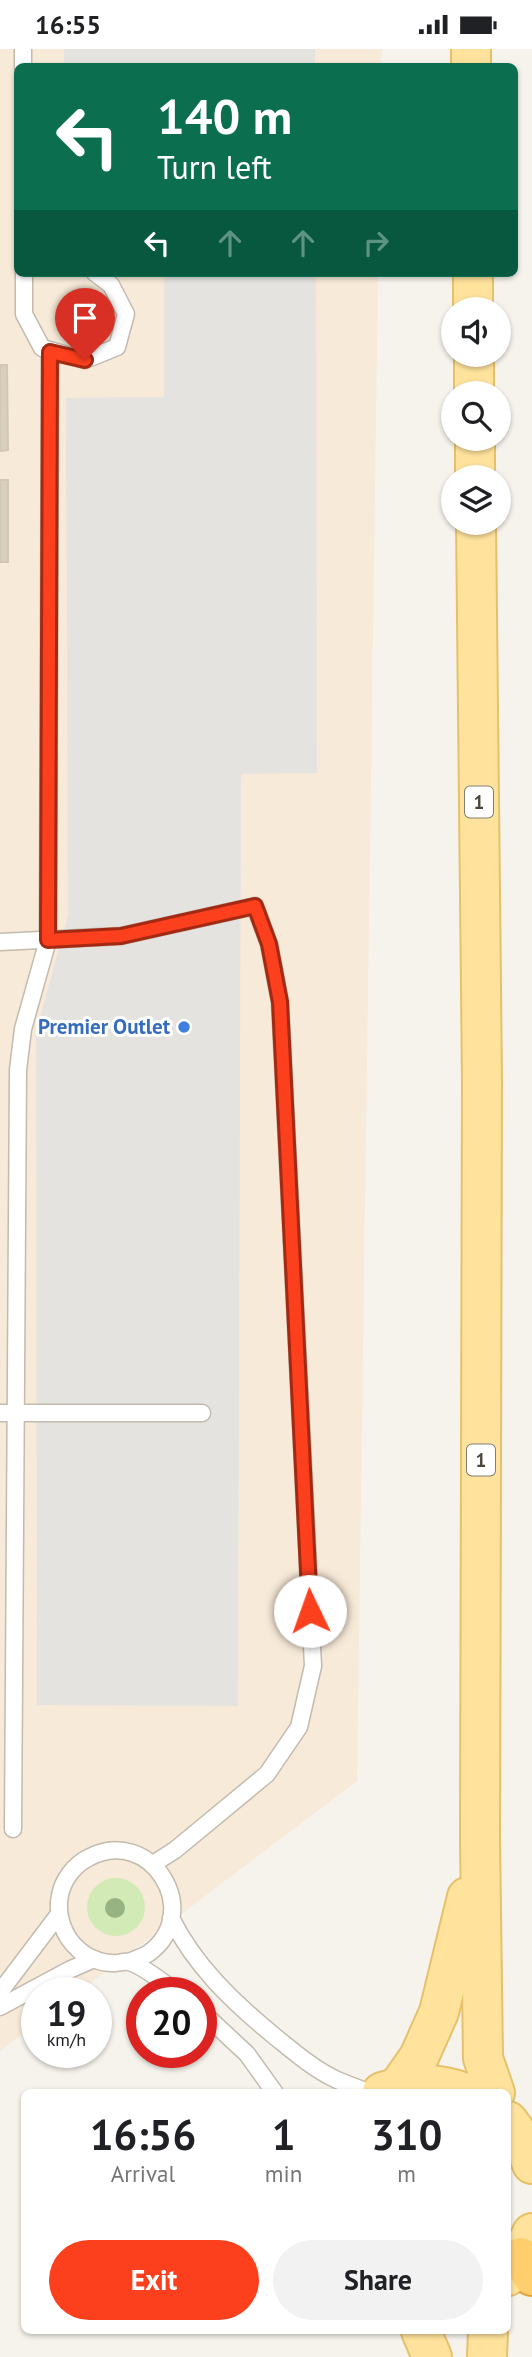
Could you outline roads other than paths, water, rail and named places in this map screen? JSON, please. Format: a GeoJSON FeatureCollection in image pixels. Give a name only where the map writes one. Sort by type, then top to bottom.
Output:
{"type":"FeatureCollection","features":[{"type":"Feature","properties":{"kind":"main road"},"geometry":{"type":"LineString","coordinates":[[473,277],[473,297]]}},
{"type":"Feature","properties":{"kind":"main road","name":"1"},"geometry":{"type":"LineString","coordinates":[[476,535],[482,1081],[480,1840],[483,2058],[494,2089]]}},
{"type":"Feature","properties":{"kind":"main road","name":"1"},"geometry":{"type":"LineString","coordinates":[[385,2089],[419,2057],[439,2012],[480,1840]]}},
{"type":"Feature","properties":{"kind":"main road"},"geometry":{"type":"LineString","coordinates":[[395,2089],[426,2084],[456,2089]]}},
{"type":"Feature","properties":{"kind":"main road"},"geometry":{"type":"LineString","coordinates":[[511,2125],[522,2140],[532,2164]]}},
{"type":"Feature","properties":{"kind":"main road"},"geometry":{"type":"LineString","coordinates":[[422,2334],[432,2357]]}},
{"type":"Feature","properties":{"kind":"main road"},"geometry":{"type":"LineString","coordinates":[[487,2357],[488,2334]]}},
{"type":"Feature","properties":{"kind":"lane"},"geometry":{"type":"LineString","coordinates":[[24,277],[24,314],[42,348],[85,360],[117,347],[126,314],[111,285],[100,277]]}},
{"type":"Feature","properties":{"kind":"lane"},"geometry":{"type":"LineString","coordinates":[[13,1829],[8,1413],[18,1070],[23,1029],[48,940],[50,352]]}},
{"type":"Feature","properties":{"kind":"lane"},"geometry":{"type":"LineString","coordinates":[[0,942],[121,936],[255,906],[269,944],[280,1002],[313,1666],[299,1727],[267,1774],[175,1850],[153,1864]]}},
{"type":"Feature","properties":{"kind":"lane"},"geometry":{"type":"LineString","coordinates":[[8,1413],[202,1413]]}},
{"type":"Feature","properties":{"kind":"lane"},"geometry":{"type":"LineString","coordinates":[[117,1850],[136,1854],[153,1864],[165,1879],[172,1897],[171,1918],[163,1938],[149,1953],[129,1962],[111,1963],[94,1959],[78,1949],[66,1933],[59,1915],[60,1895],[67,1876],[80,1862],[98,1852],[117,1850]]}},
{"type":"Feature","properties":{"kind":"lane"},"geometry":{"type":"LineString","coordinates":[[0,1992],[59,1915]]}},
{"type":"Feature","properties":{"kind":"lane"},"geometry":{"type":"LineString","coordinates":[[171,1918],[183,1943],[203,1970],[240,2008],[302,2058],[335,2079],[375,2089]]}},
{"type":"Feature","properties":{"kind":"lane"},"geometry":{"type":"LineString","coordinates":[[0,2007],[94,1959]]}},
{"type":"Feature","properties":{"kind":"lane"},"geometry":{"type":"LineString","coordinates":[[129,1962],[152,1977]]}},
{"type":"Feature","properties":{"kind":"lane"},"geometry":{"type":"LineString","coordinates":[[217,2026],[247,2054],[272,2089]]}},
{"type":"Feature","properties":{"kind":"place","name":"Premier Outlet"},"geometry":{"type":"Point","coordinates":[184,1027]}}]}
